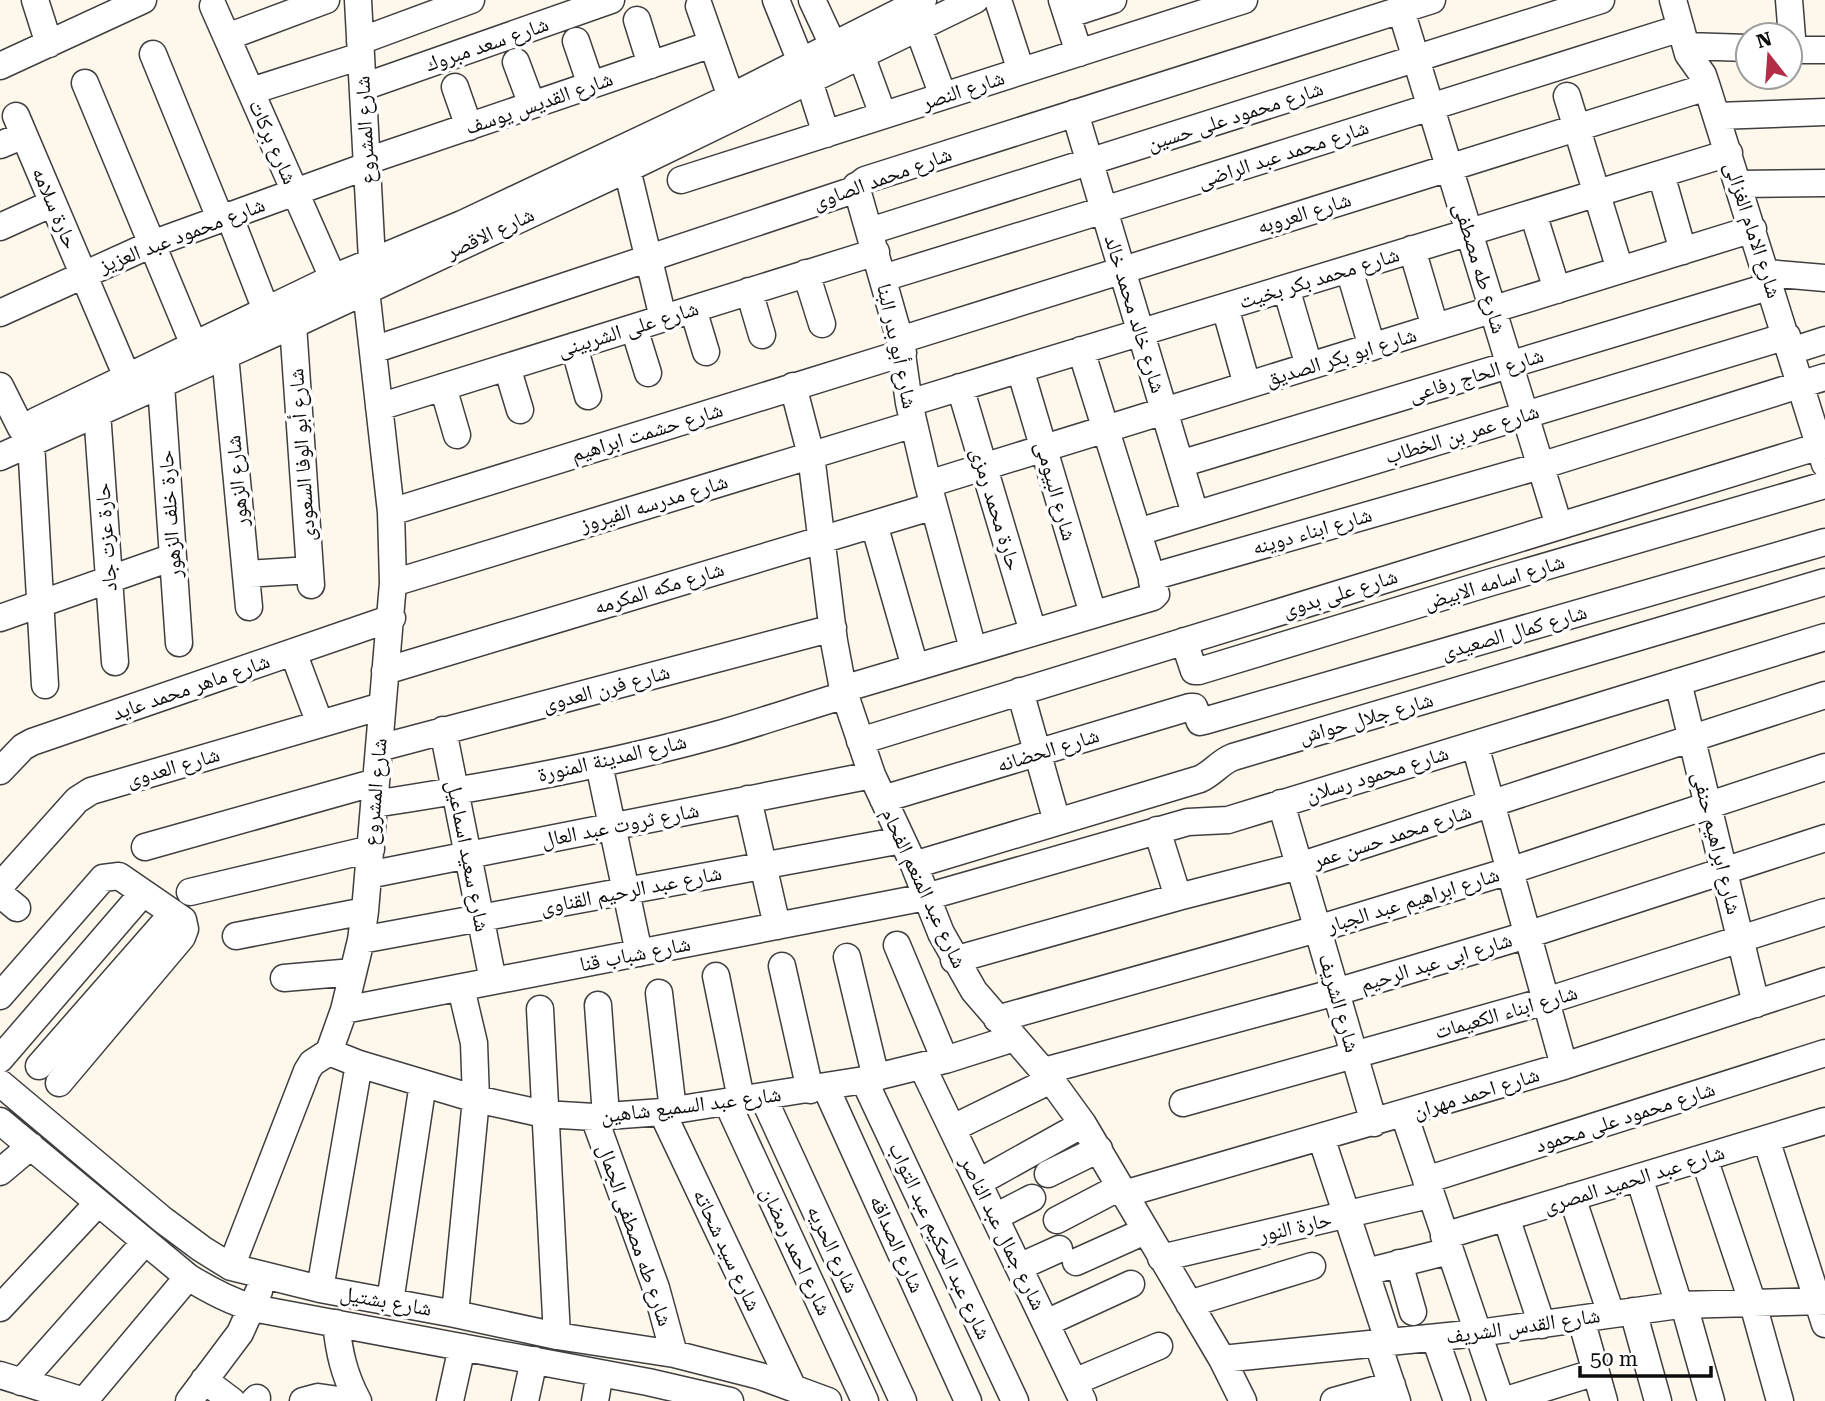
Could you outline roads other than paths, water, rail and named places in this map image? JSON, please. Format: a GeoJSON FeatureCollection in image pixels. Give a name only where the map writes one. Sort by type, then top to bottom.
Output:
{"type":"FeatureCollection","features":[{"type":"Feature","properties":{"kind":"street"},"geometry":{"type":"LineString","coordinates":[[35,0],[49,44]]}},
{"type":"Feature","properties":{"kind":"street"},"geometry":{"type":"LineString","coordinates":[[227,37],[326,0]]}},
{"type":"Feature","properties":{"kind":"street","name":"شارع المشروع"},"geometry":{"type":"LineString","coordinates":[[358,0],[372,260]]}},
{"type":"Feature","properties":{"kind":"street"},"geometry":{"type":"LineString","coordinates":[[251,91],[361,48],[471,0]]}},
{"type":"Feature","properties":{"kind":"street","name":"شارع سعد مبروك"},"geometry":{"type":"LineString","coordinates":[[363,87],[611,0]]}},
{"type":"Feature","properties":{"kind":"street"},"geometry":{"type":"LineString","coordinates":[[776,0],[805,71],[826,134]]}},
{"type":"Feature","properties":{"kind":"street"},"geometry":{"type":"LineString","coordinates":[[812,0],[833,46]]}},
{"type":"Feature","properties":{"kind":"street","name":"شارع الاقصر"},"geometry":{"type":"LineString","coordinates":[[18,436],[97,412],[161,385],[627,170],[673,147],[805,71],[878,10],[923,0]]}},
{"type":"Feature","properties":{"kind":"street","name":"شارع الاقصر"},"geometry":{"type":"LineString","coordinates":[[0,457],[18,436],[127,377],[333,278],[462,224],[731,97],[861,55],[975,0]]}},
{"type":"Feature","properties":{"kind":"street"},"geometry":{"type":"LineString","coordinates":[[998,0],[1021,71]]}},
{"type":"Feature","properties":{"kind":"street"},"geometry":{"type":"LineString","coordinates":[[1079,53],[1064,8],[1114,0]]}},
{"type":"Feature","properties":{"kind":"street","name":"شارع النصر"},"geometry":{"type":"LineString","coordinates":[[673,147],[683,192],[826,134],[1244,0]]}},
{"type":"Feature","properties":{"kind":"street","name":"شارع محمد الصاوى"},"geometry":{"type":"LineString","coordinates":[[373,350],[851,191],[865,180],[1432,0]]}},
{"type":"Feature","properties":{"kind":"street","name":"شارع محمود على حسين"},"geometry":{"type":"LineString","coordinates":[[873,241],[1090,162],[1601,0]]}},
{"type":"Feature","properties":{"kind":"street","name":"شارع الامام الغزالى"},"geometry":{"type":"LineString","coordinates":[[1673,0],[1688,54],[1703,75],[1717,116],[1789,343],[1813,381],[1822,446]]}},
{"type":"Feature","properties":{"kind":"street"},"geometry":{"type":"LineString","coordinates":[[1789,0],[1790,21]]}},
{"type":"Feature","properties":{"kind":"street"},"geometry":{"type":"LineString","coordinates":[[0,66],[128,3]]}},
{"type":"Feature","properties":{"kind":"street","name":"شارع بركات"},"geometry":{"type":"LineString","coordinates":[[213,6],[333,278]]}},
{"type":"Feature","properties":{"kind":"street"},"geometry":{"type":"LineString","coordinates":[[699,6],[731,97]]}},
{"type":"Feature","properties":{"kind":"street","name":"شارع طه مصطفى"},"geometry":{"type":"LineString","coordinates":[[1401,10],[1559,526]]}},
{"type":"Feature","properties":{"kind":"street"},"geometry":{"type":"LineString","coordinates":[[637,20],[652,65]]}},
{"type":"Feature","properties":{"kind":"street"},"geometry":{"type":"LineString","coordinates":[[918,28],[943,96]]}},
{"type":"Feature","properties":{"kind":"street","name":"شارع محمد عبد الراضى"},"geometry":{"type":"LineString","coordinates":[[883,278],[1431,107],[1683,37],[1734,46]]}},
{"type":"Feature","properties":{"kind":"street"},"geometry":{"type":"LineString","coordinates":[[576,41],[591,85]]}},
{"type":"Feature","properties":{"kind":"street","name":"شارع القديس يوسف"},"geometry":{"type":"LineString","coordinates":[[367,164],[712,44]]}},
{"type":"Feature","properties":{"kind":"street"},"geometry":{"type":"LineString","coordinates":[[1804,50],[1825,50]]}},
{"type":"Feature","properties":{"kind":"street"},"geometry":{"type":"LineString","coordinates":[[153,54],[266,310]]}},
{"type":"Feature","properties":{"kind":"street"},"geometry":{"type":"LineString","coordinates":[[861,55],[883,115]]}},
{"type":"Feature","properties":{"kind":"street"},"geometry":{"type":"LineString","coordinates":[[516,62],[532,105]]}},
{"type":"Feature","properties":{"kind":"street"},"geometry":{"type":"LineString","coordinates":[[85,83],[194,345]]}},
{"type":"Feature","properties":{"kind":"street"},"geometry":{"type":"LineString","coordinates":[[455,87],[468,127]]}},
{"type":"Feature","properties":{"kind":"street","name":"شارع العروبه"},"geometry":{"type":"LineString","coordinates":[[901,347],[1122,270],[1707,87]]}},
{"type":"Feature","properties":{"kind":"street"},"geometry":{"type":"LineString","coordinates":[[1567,96],[1620,270]]}},
{"type":"Feature","properties":{"kind":"street"},"geometry":{"type":"LineString","coordinates":[[1717,116],[1825,112]]}},
{"type":"Feature","properties":{"kind":"street","name":"شارع خالد محمد خالد"},"geometry":{"type":"LineString","coordinates":[[1075,113],[1195,514]]}},
{"type":"Feature","properties":{"kind":"street","name":"حارة سلامه"},"geometry":{"type":"LineString","coordinates":[[13,132],[53,204],[127,377]]}},
{"type":"Feature","properties":{"kind":"street","name":"شارع محمد بكر بخيت"},"geometry":{"type":"LineString","coordinates":[[912,413],[960,387],[1729,153]]}},
{"type":"Feature","properties":{"kind":"street","name":"شارع محمود عبد العزيز"},"geometry":{"type":"LineString","coordinates":[[0,313],[152,244],[367,164]]}},
{"type":"Feature","properties":{"kind":"street"},"geometry":{"type":"LineString","coordinates":[[627,170],[663,318]]}},
{"type":"Feature","properties":{"kind":"street"},"geometry":{"type":"LineString","coordinates":[[1661,174],[1683,251]]}},
{"type":"Feature","properties":{"kind":"street"},"geometry":{"type":"LineString","coordinates":[[1739,184],[1825,183]]}},
{"type":"Feature","properties":{"kind":"street","name":"شارع أبو بدر البنا"},"geometry":{"type":"LineString","coordinates":[[856,186],[901,347],[912,413],[931,495],[973,649]]}},
{"type":"Feature","properties":{"kind":"street"},"geometry":{"type":"LineString","coordinates":[[0,227],[53,204]]}},
{"type":"Feature","properties":{"kind":"street"},"geometry":{"type":"LineString","coordinates":[[1533,213],[1557,290]]}},
{"type":"Feature","properties":{"kind":"street","name":"شارع ابو بكر الصديق"},"geometry":{"type":"LineString","coordinates":[[931,495],[984,467],[1753,229]]}},
{"type":"Feature","properties":{"kind":"street","name":"شارع على الشربينى"},"geometry":{"type":"LineString","coordinates":[[379,407],[806,274],[873,241]]}},
{"type":"Feature","properties":{"kind":"street"},"geometry":{"type":"LineString","coordinates":[[1412,249],[1435,327]]}},
{"type":"Feature","properties":{"kind":"street"},"geometry":{"type":"LineString","coordinates":[[1349,269],[1372,347]]}},
{"type":"Feature","properties":{"kind":"street"},"geometry":{"type":"LineString","coordinates":[[806,274],[822,324]]}},
{"type":"Feature","properties":{"kind":"street"},"geometry":{"type":"LineString","coordinates":[[1769,279],[1825,278]]}},
{"type":"Feature","properties":{"kind":"street","name":"شارع الحاج رفاعى"},"geometry":{"type":"LineString","coordinates":[[1180,464],[1509,365],[1769,279]]}},
{"type":"Feature","properties":{"kind":"street"},"geometry":{"type":"LineString","coordinates":[[1286,288],[1310,366]]}},
{"type":"Feature","properties":{"kind":"street","name":"شارع المشروع"},"geometry":{"type":"LineString","coordinates":[[231,1267],[307,1071],[312,1063],[329,1052],[344,1010],[361,940],[393,583],[391,512],[366,290]]}},
{"type":"Feature","properties":{"kind":"street"},"geometry":{"type":"LineString","coordinates":[[749,291],[762,335]]}},
{"type":"Feature","properties":{"kind":"street"},"geometry":{"type":"LineString","coordinates":[[1225,307],[1247,385]]}},
{"type":"Feature","properties":{"kind":"street"},"geometry":{"type":"LineString","coordinates":[[693,309],[706,352]]}},
{"type":"Feature","properties":{"kind":"street","name":"شارع أبو الوفا السعودى"},"geometry":{"type":"LineString","coordinates":[[246,574],[310,577],[293,325]]}},
{"type":"Feature","properties":{"kind":"street"},"geometry":{"type":"LineString","coordinates":[[634,328],[648,373]]}},
{"type":"Feature","properties":{"kind":"street","name":"شارع عمر بن الخطاب"},"geometry":{"type":"LineString","coordinates":[[1138,532],[1525,415],[1789,343],[1825,340]]}},
{"type":"Feature","properties":{"kind":"street"},"geometry":{"type":"LineString","coordinates":[[574,346],[588,396]]}},
{"type":"Feature","properties":{"kind":"street","name":"شارع حشمت ابراهيم"},"geometry":{"type":"LineString","coordinates":[[391,512],[793,386],[901,347]]}},
{"type":"Feature","properties":{"kind":"street"},"geometry":{"type":"LineString","coordinates":[[844,692],[915,667],[1156,594],[1081,350]]}},
{"type":"Feature","properties":{"kind":"street","name":"شارع الزهور"},"geometry":{"type":"LineString","coordinates":[[225,355],[249,607]]}},
{"type":"Feature","properties":{"kind":"street"},"geometry":{"type":"LineString","coordinates":[[508,367],[520,410]]}},
{"type":"Feature","properties":{"kind":"street","name":"شارع البيومى"},"geometry":{"type":"LineString","coordinates":[[1020,369],[1093,614]]}},
{"type":"Feature","properties":{"kind":"street","name":"شارع ابناء دوينه"},"geometry":{"type":"LineString","coordinates":[[1152,578],[1540,466],[1813,381]]}},
{"type":"Feature","properties":{"kind":"street","name":"حارة خلف الزهور"},"geometry":{"type":"LineString","coordinates":[[161,385],[179,643]]}},
{"type":"Feature","properties":{"kind":"street"},"geometry":{"type":"LineString","coordinates":[[0,386],[18,436],[40,603],[45,685]]}},
{"type":"Feature","properties":{"kind":"street","name":"شارع عبد المنعم الفحام"},"geometry":{"type":"LineString","coordinates":[[793,386],[811,455],[844,692],[872,775],[926,897],[954,960],[974,991],[1047,1076],[1099,1149],[1222,1359],[1243,1401]]}},
{"type":"Feature","properties":{"kind":"street"},"geometry":{"type":"LineString","coordinates":[[443,387],[457,435]]}},
{"type":"Feature","properties":{"kind":"street","name":"حارة محمد رمزى"},"geometry":{"type":"LineString","coordinates":[[960,387],[1033,632]]}},
{"type":"Feature","properties":{"kind":"street","name":"حارة عزت جاد"},"geometry":{"type":"LineString","coordinates":[[97,412],[115,662]]}},
{"type":"Feature","properties":{"kind":"street","name":"شارع مدرسه الفيروز"},"geometry":{"type":"LineString","coordinates":[[393,583],[811,455],[912,413]]}},
{"type":"Feature","properties":{"kind":"street","name":"شارع على بدوى"},"geometry":{"type":"LineString","coordinates":[[860,741],[1822,446]]}},
{"type":"Feature","properties":{"kind":"street","name":"شارع اسامه الابيض"},"geometry":{"type":"LineString","coordinates":[[1184,641],[1191,666],[1199,671],[1825,485]]}},
{"type":"Feature","properties":{"kind":"street","name":"شارع مكه المكرمه"},"geometry":{"type":"LineString","coordinates":[[385,671],[874,524],[931,495]]}},
{"type":"Feature","properties":{"kind":"street"},"geometry":{"type":"LineString","coordinates":[[874,524],[915,667]]}},
{"type":"Feature","properties":{"kind":"street","name":"شارع كمال الصعيدى"},"geometry":{"type":"LineString","coordinates":[[1204,722],[1825,542]]}},
{"type":"Feature","properties":{"kind":"street"},"geometry":{"type":"LineString","coordinates":[[0,618],[173,557]]}},
{"type":"Feature","properties":{"kind":"street","name":"شارع جلال حواش"},"geometry":{"type":"LineString","coordinates":[[914,865],[1200,779],[1210,774],[1223,761],[1233,757],[1825,582]]}},
{"type":"Feature","properties":{"kind":"street","name":"شارع ماهر محمد عايد"},"geometry":{"type":"LineString","coordinates":[[0,771],[14,755],[32,742],[391,618]]}},
{"type":"Feature","properties":{"kind":"street","name":"شارع فرن العدوى"},"geometry":{"type":"LineString","coordinates":[[379,748],[833,628]]}},
{"type":"Feature","properties":{"kind":"street","name":"شارع محمود رسلان"},"geometry":{"type":"LineString","coordinates":[[926,897],[1157,830],[1198,820],[1228,820],[1825,637]]}},
{"type":"Feature","properties":{"kind":"street"},"geometry":{"type":"LineString","coordinates":[[293,652],[320,724]]}},
{"type":"Feature","properties":{"kind":"street","name":"شارع ابراهيم حنفى"},"geometry":{"type":"LineString","coordinates":[[1678,682],[1756,1004]]}},
{"type":"Feature","properties":{"kind":"street"},"geometry":{"type":"LineString","coordinates":[[1020,691],[1058,822]]}},
{"type":"Feature","properties":{"kind":"street","name":"شارع المدينة المنورة"},"geometry":{"type":"LineString","coordinates":[[145,847],[375,793],[455,792],[599,764],[723,733],[844,692]]}},
{"type":"Feature","properties":{"kind":"street","name":"شارع محمد حسن عمر"},"geometry":{"type":"LineString","coordinates":[[954,960],[1299,866],[1825,695]]}},
{"type":"Feature","properties":{"kind":"street","name":"شارع العدوى"},"geometry":{"type":"LineString","coordinates":[[0,886],[77,800],[91,791],[382,706]]}},
{"type":"Feature","properties":{"kind":"street","name":"شارع الحضانه"},"geometry":{"type":"LineString","coordinates":[[883,799],[1190,707],[1194,707],[1200,722],[1204,722]]}},
{"type":"Feature","properties":{"kind":"street","name":"شارع سعيد اسماعيل"},"geometry":{"type":"LineString","coordinates":[[443,730],[493,981]]}},
{"type":"Feature","properties":{"kind":"street"},"geometry":{"type":"LineString","coordinates":[[1475,745],[1564,1066]]}},
{"type":"Feature","properties":{"kind":"street"},"geometry":{"type":"LineString","coordinates":[[599,764],[639,953]]}},
{"type":"Feature","properties":{"kind":"street","name":"شارع ابراهيم عبد الجبار"},"geometry":{"type":"LineString","coordinates":[[1005,1028],[1708,807],[1825,767]]}},
{"type":"Feature","properties":{"kind":"street","name":"شارع ثروت عبد العال"},"geometry":{"type":"LineString","coordinates":[[190,892],[369,862],[468,855],[872,775]]}},
{"type":"Feature","properties":{"kind":"street"},"geometry":{"type":"LineString","coordinates":[[748,799],[777,926]]}},
{"type":"Feature","properties":{"kind":"street","name":"شارع الشريف"},"geometry":{"type":"LineString","coordinates":[[1281,803],[1374,1123]]}},
{"type":"Feature","properties":{"kind":"street"},"geometry":{"type":"LineString","coordinates":[[1157,830],[1178,897]]}},
{"type":"Feature","properties":{"kind":"street","name":"شارع ابى عبد الرحيم"},"geometry":{"type":"LineString","coordinates":[[953,1128],[1047,1076],[1527,935],[1825,838]]}},
{"type":"Feature","properties":{"kind":"street","name":"شارع عبد الرحيم القناوى"},"geometry":{"type":"LineString","coordinates":[[361,940],[902,840]]}},
{"type":"Feature","properties":{"kind":"street"},"geometry":{"type":"LineString","coordinates":[[0,996],[103,878],[119,876],[183,920],[185,929],[182,937],[80,1038],[39,1066]]}},
{"type":"Feature","properties":{"kind":"street"},"geometry":{"type":"LineString","coordinates":[[4,1045],[42,1010],[143,893]]}},
{"type":"Feature","properties":{"kind":"street","name":"شارع شباب قنا"},"geometry":{"type":"LineString","coordinates":[[344,1010],[926,897]]}},
{"type":"Feature","properties":{"kind":"street"},"geometry":{"type":"LineString","coordinates":[[236,936],[365,911]]}},
{"type":"Feature","properties":{"kind":"street","name":"شارع ابناء الكعيمات"},"geometry":{"type":"LineString","coordinates":[[1183,1102],[1546,1001],[1825,912]]}},
{"type":"Feature","properties":{"kind":"street","name":"شارع جمال عبد الناصر"},"geometry":{"type":"LineString","coordinates":[[897,945],[953,1128],[1079,1392]]}},
{"type":"Feature","properties":{"kind":"street","name":"شارع عبد الحكيم عبد التواب"},"geometry":{"type":"LineString","coordinates":[[848,957],[870,1079],[1015,1401]]}},
{"type":"Feature","properties":{"kind":"street","name":"شارع الصداقه"},"geometry":{"type":"LineString","coordinates":[[782,966],[818,1089],[968,1401]]}},
{"type":"Feature","properties":{"kind":"street"},"geometry":{"type":"LineString","coordinates":[[284,978],[353,972]]}},
{"type":"Feature","properties":{"kind":"street"},"geometry":{"type":"LineString","coordinates":[[716,976],[744,1099]]}},
{"type":"Feature","properties":{"kind":"street","name":"شارع احمد مهران"},"geometry":{"type":"LineString","coordinates":[[1057,1220],[1122,1190],[1374,1123],[1564,1066],[1825,981]]}},
{"type":"Feature","properties":{"kind":"street"},"geometry":{"type":"LineString","coordinates":[[454,1314],[476,1099],[474,1043],[461,988]]}},
{"type":"Feature","properties":{"kind":"street","name":"شارع سيد شحاته"},"geometry":{"type":"LineString","coordinates":[[659,993],[668,1111],[793,1388]]}},
{"type":"Feature","properties":{"kind":"street","name":"شارع طه مصطفى الجمال"},"geometry":{"type":"LineString","coordinates":[[598,1005],[600,1117],[656,1288],[674,1354]]}},
{"type":"Feature","properties":{"kind":"street"},"geometry":{"type":"LineString","coordinates":[[540,1009],[557,1335]]}},
{"type":"Feature","properties":{"kind":"street"},"geometry":{"type":"LineString","coordinates":[[42,1010],[80,1038]]}},
{"type":"Feature","properties":{"kind":"street","name":"شارع عبد السميع شاهين"},"geometry":{"type":"LineString","coordinates":[[329,1052],[359,1064],[476,1099],[544,1114],[600,1117],[668,1111],[870,1079],[934,1063],[1005,1028]]}},
{"type":"Feature","properties":{"kind":"street"},"geometry":{"type":"LineString","coordinates":[[59,1083],[80,1038]]}},
{"type":"Feature","properties":{"kind":"street","name":"شارع محمود على محمود"},"geometry":{"type":"LineString","coordinates":[[1427,1188],[1825,1053]]}},
{"type":"Feature","properties":{"kind":"street"},"geometry":{"type":"LineString","coordinates":[[320,1289],[359,1064]]}},
{"type":"Feature","properties":{"kind":"street","name":"شارع بشتيل"},"geometry":{"type":"LineString","coordinates":[[0,1083],[163,1220],[231,1267],[320,1289],[557,1335],[674,1354],[760,1376],[828,1401]]}},
{"type":"Feature","properties":{"kind":"street"},"geometry":{"type":"LineString","coordinates":[[390,1302],[423,1083]]}},
{"type":"Feature","properties":{"kind":"street","name":"شارع احمد رمضان"},"geometry":{"type":"LineString","coordinates":[[744,1099],[865,1401]]}},
{"type":"Feature","properties":{"kind":"street","name":"شارع الحريه"},"geometry":{"type":"LineString","coordinates":[[744,1099],[903,1401]]}},
{"type":"Feature","properties":{"kind":"street"},"geometry":{"type":"LineString","coordinates":[[1404,1114],[1446,1244],[1502,1401],[1596,1371]]}},
{"type":"Feature","properties":{"kind":"street","name":"شارع بشتيل"},"geometry":{"type":"LineString","coordinates":[[0,1121],[188,1277],[211,1291],[253,1308],[600,1373],[651,1392],[713,1399]]}},
{"type":"Feature","properties":{"kind":"street","name":"شارع عبد الحميد المصرى"},"geometry":{"type":"LineString","coordinates":[[1366,1272],[1399,1263],[1506,1217],[1825,1121]]}},
{"type":"Feature","properties":{"kind":"street"},"geometry":{"type":"LineString","coordinates":[[979,1182],[1083,1124]]}},
{"type":"Feature","properties":{"kind":"street"},"geometry":{"type":"LineString","coordinates":[[1321,1137],[1366,1272],[1395,1393],[1334,1401]]}},
{"type":"Feature","properties":{"kind":"street"},"geometry":{"type":"LineString","coordinates":[[1766,1139],[1823,1309]]}},
{"type":"Feature","properties":{"kind":"street"},"geometry":{"type":"LineString","coordinates":[[0,1172],[31,1146]]}},
{"type":"Feature","properties":{"kind":"street"},"geometry":{"type":"LineString","coordinates":[[1048,1174],[1099,1149]]}},
{"type":"Feature","properties":{"kind":"street"},"geometry":{"type":"LineString","coordinates":[[1704,1158],[1753,1304],[1780,1401]]}},
{"type":"Feature","properties":{"kind":"street"},"geometry":{"type":"LineString","coordinates":[[1639,1177],[1711,1401]]}},
{"type":"Feature","properties":{"kind":"street","name":"حارة النور"},"geometry":{"type":"LineString","coordinates":[[1161,1258],[1347,1214],[1427,1188]]}},
{"type":"Feature","properties":{"kind":"street"},"geometry":{"type":"LineString","coordinates":[[1572,1197],[1657,1401]]}},
{"type":"Feature","properties":{"kind":"street"},"geometry":{"type":"LineString","coordinates":[[995,1217],[1032,1198]]}},
{"type":"Feature","properties":{"kind":"street"},"geometry":{"type":"LineString","coordinates":[[0,1308],[98,1203]]}},
{"type":"Feature","properties":{"kind":"street"},"geometry":{"type":"LineString","coordinates":[[1506,1217],[1542,1325]]}},
{"type":"Feature","properties":{"kind":"street"},"geometry":{"type":"LineString","coordinates":[[1019,1267],[1145,1231]]}},
{"type":"Feature","properties":{"kind":"street"},"geometry":{"type":"LineString","coordinates":[[145,1242],[11,1378],[84,1401],[188,1277]]}},
{"type":"Feature","properties":{"kind":"street"},"geometry":{"type":"LineString","coordinates":[[1399,1263],[1413,1312]]}},
{"type":"Feature","properties":{"kind":"street"},"geometry":{"type":"LineString","coordinates":[[1189,1304],[1312,1266]]}},
{"type":"Feature","properties":{"kind":"street"},"geometry":{"type":"LineString","coordinates":[[248,1400],[197,1391],[240,1333],[265,1277]]}},
{"type":"Feature","properties":{"kind":"street"},"geometry":{"type":"LineString","coordinates":[[1046,1323],[1131,1284]]}},
{"type":"Feature","properties":{"kind":"street","name":"شارع القدس الشريف"},"geometry":{"type":"LineString","coordinates":[[1222,1359],[1478,1333],[1681,1305],[1753,1304],[1823,1309]]}},
{"type":"Feature","properties":{"kind":"street"},"geometry":{"type":"LineString","coordinates":[[1581,1319],[1604,1401]]}},
{"type":"Feature","properties":{"kind":"street"},"geometry":{"type":"LineString","coordinates":[[336,1323],[339,1356],[347,1381],[358,1401]]}},
{"type":"Feature","properties":{"kind":"street"},"geometry":{"type":"LineString","coordinates":[[1435,1338],[1457,1401]]}},
{"type":"Feature","properties":{"kind":"street"},"geometry":{"type":"LineString","coordinates":[[1079,1392],[1159,1346]]}},
{"type":"Feature","properties":{"kind":"street"},"geometry":{"type":"LineString","coordinates":[[450,1401],[462,1347]]}},
{"type":"Feature","properties":{"kind":"street"},"geometry":{"type":"LineString","coordinates":[[525,1401],[534,1360]]}},
{"type":"Feature","properties":{"kind":"street"},"geometry":{"type":"LineString","coordinates":[[594,1401],[600,1373]]}},
{"type":"Feature","properties":{"kind":"street"},"geometry":{"type":"LineString","coordinates":[[303,1401],[318,1397],[346,1401]]}}]}
